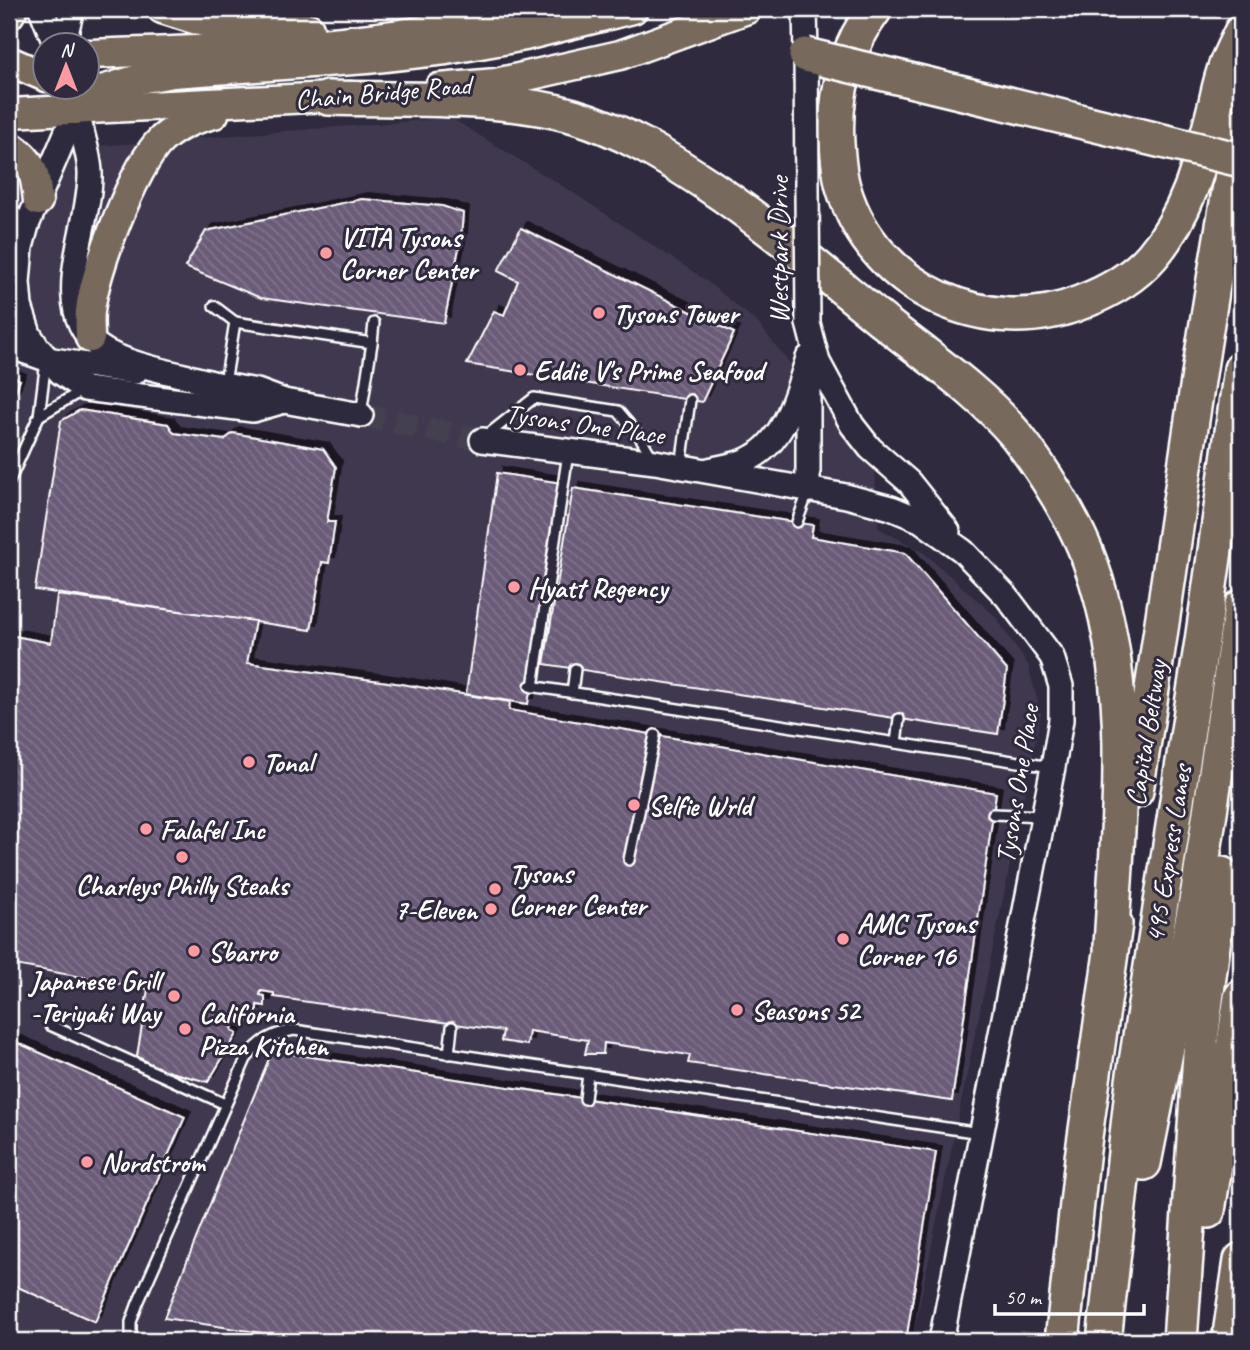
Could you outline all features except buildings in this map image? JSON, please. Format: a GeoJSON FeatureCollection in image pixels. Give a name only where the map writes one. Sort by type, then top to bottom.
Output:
{"type":"FeatureCollection","features":[{"type":"Feature","properties":{"kind":"highway"},"geometry":{"type":"LineString","coordinates":[[875,9],[851,48],[838,95],[838,160],[844,190],[859,224],[877,250],[905,278],[946,303],[992,315],[1022,316],[1062,310],[1100,295],[1133,274],[1151,257],[1178,221],[1191,192],[1225,67],[1241,32]]}},
{"type":"Feature","properties":{"kind":"highway"},"geometry":{"type":"LineString","coordinates":[[806,55],[1241,160]]}},
{"type":"Feature","properties":{"kind":"highway"},"geometry":{"type":"LineString","coordinates":[[328,98],[510,103],[574,116],[664,155],[748,212],[972,392],[1015,435],[1052,487],[1090,560],[1111,649],[1120,729],[1111,946]]}},
{"type":"Feature","properties":{"kind":"highway","name":"Capital Beltway"},"geometry":{"type":"LineString","coordinates":[[1062,1341],[1082,1158],[1111,946],[1166,607],[1205,339],[1241,126]]}},
{"type":"Feature","properties":{"kind":"highway","name":"495 Express Lanes"},"geometry":{"type":"LineString","coordinates":[[1104,1341],[1133,1081],[1241,369]]}},
{"type":"Feature","properties":{"kind":"highway"},"geometry":{"type":"LineString","coordinates":[[1110,1341],[1198,891],[1241,607]]}},
{"type":"Feature","properties":{"kind":"highway"},"geometry":{"type":"LineString","coordinates":[[1180,1341],[1201,1040],[1241,750]]}},
{"type":"Feature","properties":{"kind":"highway"},"geometry":{"type":"LineString","coordinates":[[1188,1341],[1241,997]]}},
{"type":"Feature","properties":{"kind":"highway"},"geometry":{"type":"LineString","coordinates":[[1229,1341],[1241,1260]]}},
{"type":"Feature","properties":{"kind":"main road"},"geometry":{"type":"LineString","coordinates":[[9,15],[13,9]]}},
{"type":"Feature","properties":{"kind":"main road"},"geometry":{"type":"LineString","coordinates":[[162,9],[203,22],[402,34]]}},
{"type":"Feature","properties":{"kind":"main road","name":"Chain Bridge Road"},"geometry":{"type":"LineString","coordinates":[[102,53],[320,43],[402,34],[537,9]]}},
{"type":"Feature","properties":{"kind":"main road"},"geometry":{"type":"LineString","coordinates":[[102,84],[173,73],[368,59],[446,50],[524,36],[634,9]]}},
{"type":"Feature","properties":{"kind":"main road","name":"Chain Bridge Road"},"geometry":{"type":"LineString","coordinates":[[19,112],[328,98],[496,83],[620,55],[747,9]]}},
{"type":"Feature","properties":{"kind":"main road"},"geometry":{"type":"LineString","coordinates":[[9,60],[32,58]]}},
{"type":"Feature","properties":{"kind":"main road"},"geometry":{"type":"LineString","coordinates":[[9,60],[32,71]]}},
{"type":"Feature","properties":{"kind":"main road"},"geometry":{"type":"LineString","coordinates":[[102,89],[121,100],[147,107]]}},
{"type":"Feature","properties":{"kind":"main road"},"geometry":{"type":"LineString","coordinates":[[89,338],[90,309],[112,235],[138,172],[160,141],[184,122],[275,101]]}},
{"type":"Feature","properties":{"kind":"main road"},"geometry":{"type":"LineString","coordinates":[[69,102],[76,110],[82,102]]}},
{"type":"Feature","properties":{"kind":"main road"},"geometry":{"type":"LineString","coordinates":[[9,145],[21,153],[34,169],[29,224]]}},
{"type":"Feature","properties":{"kind":"street"},"geometry":{"type":"LineString","coordinates":[[41,9],[50,32]]}},
{"type":"Feature","properties":{"kind":"street"},"geometry":{"type":"LineString","coordinates":[[66,32],[72,9]]}},
{"type":"Feature","properties":{"kind":"street","name":"Westpark Drive"},"geometry":{"type":"LineString","coordinates":[[805,9],[808,490]]}},
{"type":"Feature","properties":{"kind":"street"},"geometry":{"type":"LineString","coordinates":[[19,112],[32,99]]}},
{"type":"Feature","properties":{"kind":"street"},"geometry":{"type":"LineString","coordinates":[[9,267],[76,110]]}},
{"type":"Feature","properties":{"kind":"street"},"geometry":{"type":"LineString","coordinates":[[76,110],[90,172],[85,221],[75,265],[74,299],[78,322],[99,347],[123,358],[217,384]]}},
{"type":"Feature","properties":{"kind":"street"},"geometry":{"type":"LineString","coordinates":[[29,224],[18,282],[20,306],[29,334],[46,359],[61,373],[85,389],[253,410],[284,401]]}},
{"type":"Feature","properties":{"kind":"street"},"geometry":{"type":"LineString","coordinates":[[808,323],[818,362],[852,425],[870,448],[909,482],[963,551]]}},
{"type":"Feature","properties":{"kind":"street"},"geometry":{"type":"LineString","coordinates":[[9,346],[46,359],[257,391],[284,401],[361,415]]}},
{"type":"Feature","properties":{"kind":"street"},"geometry":{"type":"LineString","coordinates":[[691,469],[747,460],[772,442],[794,401],[808,358]]}},
{"type":"Feature","properties":{"kind":"street","name":"Tysons One Place"},"geometry":{"type":"LineString","coordinates":[[482,440],[654,462],[846,496],[891,508],[920,520],[963,551],[1007,597],[1052,657],[1061,686],[1061,720],[941,1341]]}},
{"type":"Feature","properties":{"kind":"lane"},"geometry":{"type":"LineString","coordinates":[[9,206],[29,224]]}},
{"type":"Feature","properties":{"kind":"lane"},"geometry":{"type":"LineString","coordinates":[[214,306],[235,322],[372,343]]}},
{"type":"Feature","properties":{"kind":"lane"},"geometry":{"type":"LineString","coordinates":[[217,384],[235,322]]}},
{"type":"Feature","properties":{"kind":"lane"},"geometry":{"type":"LineString","coordinates":[[361,415],[374,323]]}},
{"type":"Feature","properties":{"kind":"lane"},"geometry":{"type":"LineString","coordinates":[[9,481],[39,416],[46,359]]}},
{"type":"Feature","properties":{"kind":"lane"},"geometry":{"type":"LineString","coordinates":[[39,416],[85,389]]}},
{"type":"Feature","properties":{"kind":"lane"},"geometry":{"type":"LineString","coordinates":[[482,440],[534,398],[618,411],[654,462]]}},
{"type":"Feature","properties":{"kind":"lane"},"geometry":{"type":"LineString","coordinates":[[690,400],[691,469]]}},
{"type":"Feature","properties":{"kind":"lane"},"geometry":{"type":"LineString","coordinates":[[568,452],[532,687],[1053,767]]}},
{"type":"Feature","properties":{"kind":"lane"},"geometry":{"type":"LineString","coordinates":[[797,522],[808,490]]}},
{"type":"Feature","properties":{"kind":"lane"},"geometry":{"type":"LineString","coordinates":[[572,693],[575,669]]}},
{"type":"Feature","properties":{"kind":"lane"},"geometry":{"type":"LineString","coordinates":[[896,743],[899,719]]}},
{"type":"Feature","properties":{"kind":"lane"},"geometry":{"type":"LineString","coordinates":[[629,860],[655,735]]}},
{"type":"Feature","properties":{"kind":"lane"},"geometry":{"type":"LineString","coordinates":[[993,814],[1044,816]]}},
{"type":"Feature","properties":{"kind":"lane"},"geometry":{"type":"LineString","coordinates":[[50,1025],[225,1104]]}},
{"type":"Feature","properties":{"kind":"lane"},"geometry":{"type":"LineString","coordinates":[[449,1054],[453,1027]]}},
{"type":"Feature","properties":{"kind":"lane"},"geometry":{"type":"LineString","coordinates":[[131,1341],[131,1322],[138,1303],[246,1059],[263,1040],[278,1033],[294,1030],[982,1134]]}},
{"type":"Feature","properties":{"kind":"lane"},"geometry":{"type":"LineString","coordinates":[[585,1099],[588,1074]]}},
{"type":"Feature","properties":{"kind":"shaded area","name":"Tysons Corner Center"},"geometry":{"type":"Polygon","coordinates":[[[451,118],[569,190],[704,279],[757,322],[875,471],[878,528],[923,552],[995,616],[1028,665],[1041,714],[912,1341],[9,1341],[9,150],[111,145],[451,118]]]}},
{"type":"Feature","properties":{"kind":"tunnel"},"geometry":{"type":"LineString","coordinates":[[361,415],[482,440]]}},
{"type":"Feature","properties":{"kind":"place","name":"VITA Tysons Corner Center"},"geometry":{"type":"Point","coordinates":[326,253]}},
{"type":"Feature","properties":{"kind":"place","name":"Tysons Tower"},"geometry":{"type":"Point","coordinates":[599,313]}},
{"type":"Feature","properties":{"kind":"place","name":"Eddie V's Prime Seafood"},"geometry":{"type":"Point","coordinates":[520,370]}},
{"type":"Feature","properties":{"kind":"place","name":"Hyatt Regency"},"geometry":{"type":"Point","coordinates":[514,587]}},
{"type":"Feature","properties":{"kind":"place","name":"Tonal"},"geometry":{"type":"Point","coordinates":[249,762]}},
{"type":"Feature","properties":{"kind":"place","name":"Selfie Wrld"},"geometry":{"type":"Point","coordinates":[634,805]}},
{"type":"Feature","properties":{"kind":"place","name":"Falafel Inc"},"geometry":{"type":"Point","coordinates":[146,829]}},
{"type":"Feature","properties":{"kind":"place","name":"Charleys Philly Steaks"},"geometry":{"type":"Point","coordinates":[182,857]}},
{"type":"Feature","properties":{"kind":"place","name":"Tysons Corner Center"},"geometry":{"type":"Point","coordinates":[495,889]}},
{"type":"Feature","properties":{"kind":"place","name":"7-Eleven"},"geometry":{"type":"Point","coordinates":[491,909]}},
{"type":"Feature","properties":{"kind":"place","name":"AMC Tysons Corner 16"},"geometry":{"type":"Point","coordinates":[843,939]}},
{"type":"Feature","properties":{"kind":"place","name":"Sbarro"},"geometry":{"type":"Point","coordinates":[194,951]}},
{"type":"Feature","properties":{"kind":"place","name":"Japanese Grill -Teriyaki Way"},"geometry":{"type":"Point","coordinates":[174,996]}},
{"type":"Feature","properties":{"kind":"place","name":"Seasons 52"},"geometry":{"type":"Point","coordinates":[737,1010]}},
{"type":"Feature","properties":{"kind":"place","name":"California Pizza Kitchen"},"geometry":{"type":"Point","coordinates":[185,1029]}},
{"type":"Feature","properties":{"kind":"place","name":"Nordstrom"},"geometry":{"type":"Point","coordinates":[87,1162]}}]}
